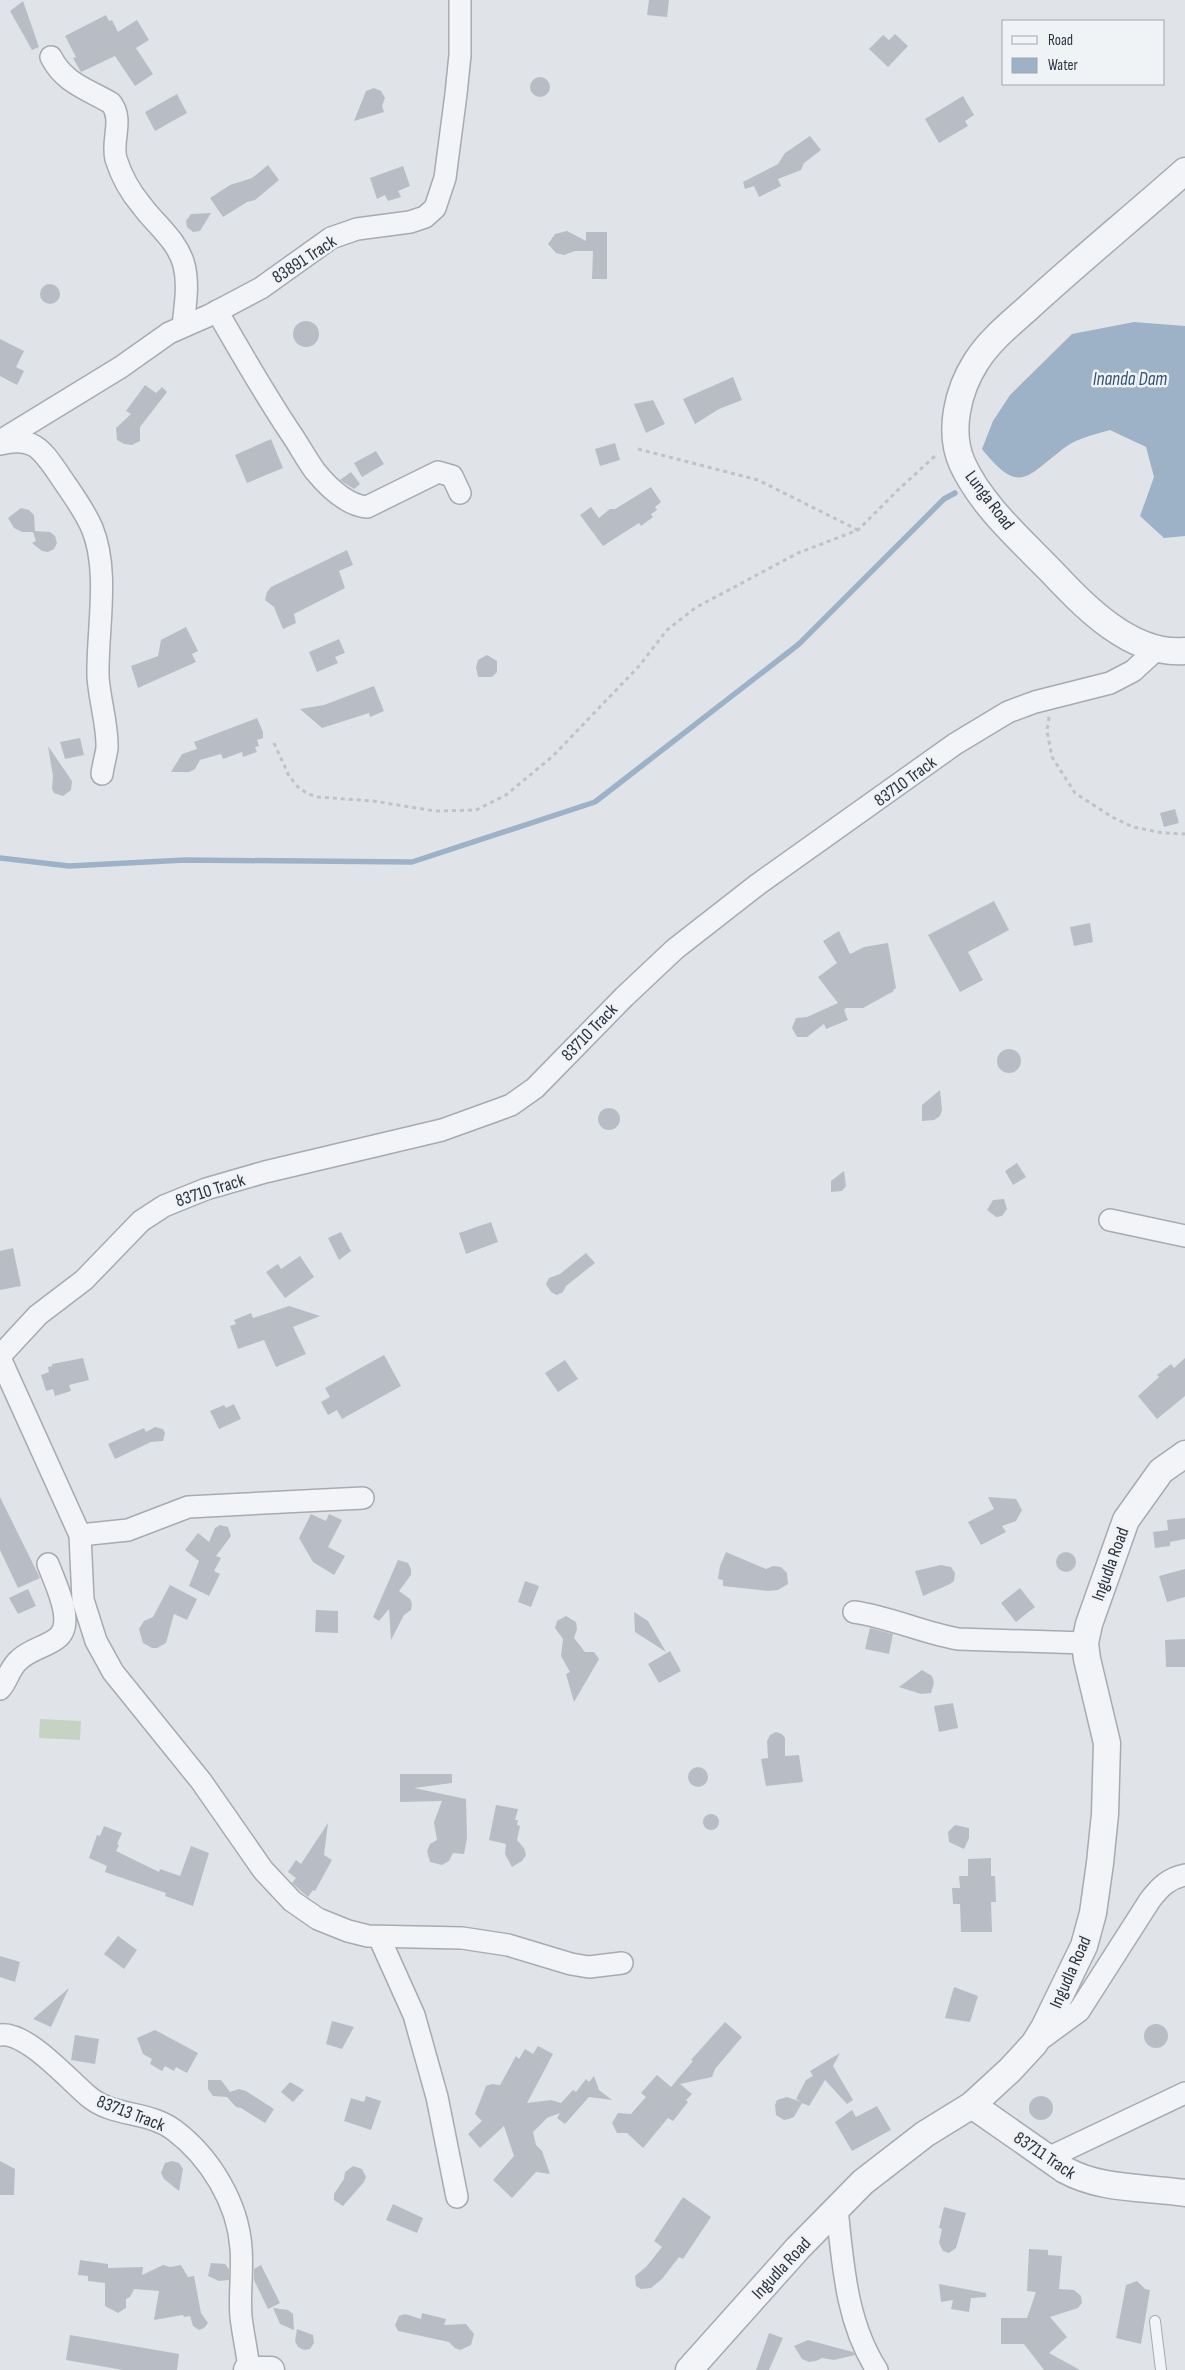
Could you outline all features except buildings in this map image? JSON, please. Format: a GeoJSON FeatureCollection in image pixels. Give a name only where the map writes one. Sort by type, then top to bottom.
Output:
{"type":"FeatureCollection","features":[{"type":"Feature","properties":{"kind":"street","name":"83891 Track"},"geometry":{"type":"LineString","coordinates":[[0,443],[121,367],[169,333],[260,288],[331,238],[357,229],[410,222],[425,217],[435,208],[445,178],[456,94],[460,55],[460,0]]}},
{"type":"Feature","properties":{"kind":"street"},"geometry":{"type":"LineString","coordinates":[[51,57],[57,70],[68,80],[111,103],[114,107],[116,114],[115,158],[123,177],[141,206],[177,248],[184,265],[186,289],[182,326]]}},
{"type":"Feature","properties":{"kind":"street","name":"Lunga Road"},"geometry":{"type":"LineString","coordinates":[[1185,172],[1040,296],[993,340],[977,360],[963,385],[957,412],[956,438],[961,462],[975,486],[1001,519],[1064,585],[1110,625],[1131,640],[1157,650],[1185,651]]}},
{"type":"Feature","properties":{"kind":"street"},"geometry":{"type":"LineString","coordinates":[[217,310],[258,384],[315,471],[348,501],[367,508],[438,472],[452,476],[460,493]]}},
{"type":"Feature","properties":{"kind":"street"},"geometry":{"type":"LineString","coordinates":[[0,443],[30,443],[44,453],[92,528],[98,548],[100,577],[98,676],[107,746],[102,774]]}},
{"type":"Feature","properties":{"kind":"street","name":"83710 Track"},"geometry":{"type":"LineString","coordinates":[[0,1357],[38,1315],[84,1280],[141,1221],[164,1206],[206,1189],[265,1172],[442,1130],[510,1105],[535,1088],[624,997],[676,949],[757,886],[962,740],[1008,712],[1110,683],[1133,671],[1157,650]]}},
{"type":"Feature","properties":{"kind":"street"},"geometry":{"type":"LineString","coordinates":[[1110,1220],[1185,1236]]}},
{"type":"Feature","properties":{"kind":"street"},"geometry":{"type":"LineString","coordinates":[[0,1357],[80,1535],[83,1600],[96,1641],[114,1672],[200,1781],[263,1870],[292,1901],[318,1919],[348,1931],[379,1937],[462,1938],[508,1945],[562,1962],[589,1967],[622,1963]]}},
{"type":"Feature","properties":{"kind":"street","name":"Ingudla Road"},"geometry":{"type":"LineString","coordinates":[[689,2370],[735,2317],[863,2182],[925,2134],[972,2105],[1010,2070],[1034,2044],[1067,1984],[1084,1946],[1093,1913],[1104,1814],[1107,1743],[1087,1659],[1085,1643],[1089,1624],[1126,1520],[1161,1471],[1185,1454]]}},
{"type":"Feature","properties":{"kind":"street"},"geometry":{"type":"LineString","coordinates":[[80,1535],[128,1530],[188,1507],[364,1498]]}},
{"type":"Feature","properties":{"kind":"street"},"geometry":{"type":"LineString","coordinates":[[0,1689],[17,1661],[58,1638],[63,1632],[66,1621],[65,1613],[48,1564]]}},
{"type":"Feature","properties":{"kind":"street"},"geometry":{"type":"LineString","coordinates":[[854,1612],[872,1615],[939,1636],[958,1639],[1085,1643]]}},
{"type":"Feature","properties":{"kind":"street"},"geometry":{"type":"LineString","coordinates":[[1034,2044],[1079,2011],[1159,1888],[1173,1878],[1185,1876]]}},
{"type":"Feature","properties":{"kind":"street"},"geometry":{"type":"LineString","coordinates":[[379,1937],[414,2015],[437,2097],[457,2197]]}},
{"type":"Feature","properties":{"kind":"street","name":"83713 Track"},"geometry":{"type":"LineString","coordinates":[[0,2035],[13,2035],[23,2041],[69,2077],[88,2096],[105,2107],[118,2112],[154,2118],[174,2130],[198,2152],[216,2175],[233,2210],[238,2229],[241,2249],[241,2316],[256,2370]]}},
{"type":"Feature","properties":{"kind":"street"},"geometry":{"type":"LineString","coordinates":[[1048,2158],[1185,2093]]}},
{"type":"Feature","properties":{"kind":"street","name":"83711 Track"},"geometry":{"type":"LineString","coordinates":[[972,2105],[1080,2179],[1141,2189],[1185,2193]]}},
{"type":"Feature","properties":{"kind":"street"},"geometry":{"type":"LineString","coordinates":[[836,2209],[844,2276],[856,2330],[877,2370]]}},
{"type":"Feature","properties":{"kind":"lane"},"geometry":{"type":"LineString","coordinates":[[1155,2321],[1161,2370]]}},
{"type":"Feature","properties":{"kind":"path"},"geometry":{"type":"LineString","coordinates":[[274,743],[289,776],[298,787],[313,795],[435,811],[476,810],[506,796],[553,756],[640,665],[667,630],[695,608],[798,553],[858,530],[898,489],[956,438]]}},
{"type":"Feature","properties":{"kind":"path"},"geometry":{"type":"LineString","coordinates":[[638,449],[758,480],[858,530]]}},
{"type":"Feature","properties":{"kind":"path"},"geometry":{"type":"LineString","coordinates":[[1052,699],[1047,732],[1052,757],[1075,793],[1112,817],[1133,827],[1163,833],[1185,834]]}},
{"type":"Feature","properties":{"kind":"green space"},"geometry":{"type":"Polygon","coordinates":[[[40,1719],[81,1721],[80,1740],[39,1738],[40,1719]]]}},
{"type":"Feature","properties":{"kind":"water","name":"Inanda Dam"},"geometry":{"type":"Polygon","coordinates":[[[1134,322],[1185,326],[1185,536],[1164,538],[1140,516],[1154,477],[1146,447],[1110,430],[1071,443],[1033,473],[1024,477],[1015,477],[1006,473],[982,449],[993,421],[1010,395],[1072,334],[1134,322]]]}},
{"type":"Feature","properties":{"kind":"waterway"},"geometry":{"type":"LineString","coordinates":[[0,858],[69,866],[185,860],[412,862],[595,802],[799,644],[944,499],[955,493]]}}]}
